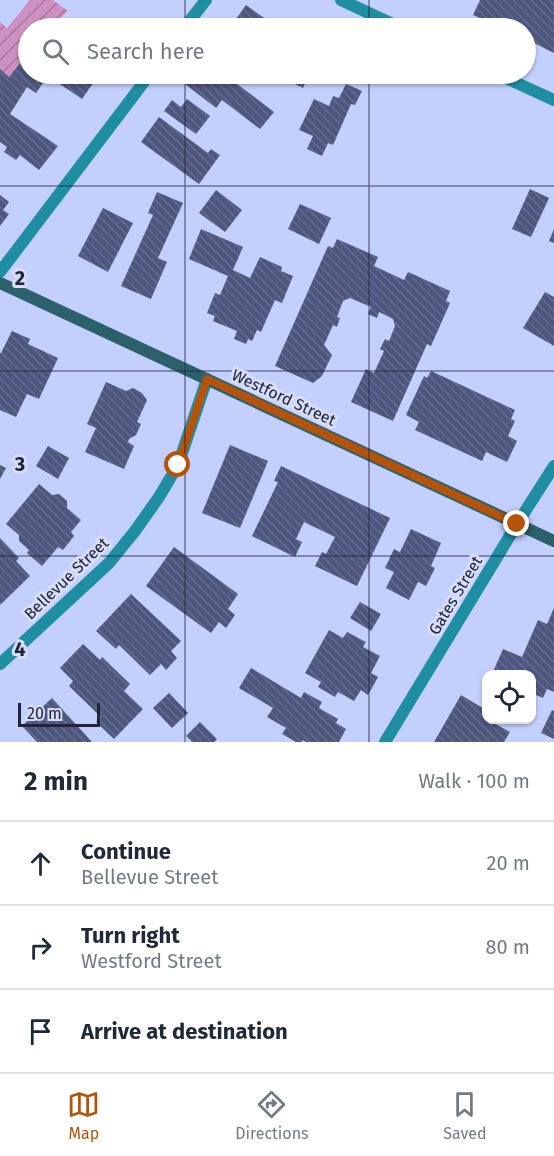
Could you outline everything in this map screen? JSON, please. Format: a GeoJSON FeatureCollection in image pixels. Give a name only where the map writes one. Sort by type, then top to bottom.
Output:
{"type":"FeatureCollection","features":[{"type":"Feature","properties":{"kind":"main road","name":"Westford Street"},"geometry":{"type":"LineString","coordinates":[[0,283],[554,541]]}},
{"type":"Feature","properties":{"kind":"street"},"geometry":{"type":"LineString","coordinates":[[192,18],[206,0]]}},
{"type":"Feature","properties":{"kind":"street"},"geometry":{"type":"LineString","coordinates":[[341,0],[380,18]]}},
{"type":"Feature","properties":{"kind":"street"},"geometry":{"type":"LineString","coordinates":[[0,272],[142,84]]}},
{"type":"Feature","properties":{"kind":"street"},"geometry":{"type":"LineString","coordinates":[[519,84],[554,100]]}},
{"type":"Feature","properties":{"kind":"street","name":"Bellevue Street"},"geometry":{"type":"LineString","coordinates":[[0,664],[109,563],[135,531],[178,465],[207,379]]}},
{"type":"Feature","properties":{"kind":"street","name":"Gates Street"},"geometry":{"type":"LineString","coordinates":[[386,742],[554,466]]}},
{"type":"Feature","properties":{"kind":"shaded area"},"geometry":{"type":"Polygon","coordinates":[[[30,0],[53,0],[68,11],[60,18],[18,18],[18,66],[9,77],[0,69],[0,22],[7,28],[30,0]]]}},
{"type":"Feature","properties":{"kind":"building"},"geometry":{"type":"Polygon","coordinates":[[[480,0],[554,0],[554,53],[536,44],[536,18],[480,18],[473,15],[480,0]]]}},
{"type":"Feature","properties":{"kind":"building"},"geometry":{"type":"Polygon","coordinates":[[[246,5],[264,18],[237,18],[246,5]]]}},
{"type":"Feature","properties":{"kind":"building"},"geometry":{"type":"Polygon","coordinates":[[[18,66],[18,84],[42,84],[36,93],[27,87],[10,114],[58,146],[39,170],[20,155],[16,160],[4,152],[7,147],[0,142],[0,69],[9,77],[18,66]]]}},
{"type":"Feature","properties":{"kind":"building"},"geometry":{"type":"Polygon","coordinates":[[[60,84],[92,84],[82,99],[60,84]]]}},
{"type":"Feature","properties":{"kind":"building"},"geometry":{"type":"Polygon","coordinates":[[[185,84],[237,84],[274,112],[260,129],[222,100],[216,108],[185,84]]]}},
{"type":"Feature","properties":{"kind":"building"},"geometry":{"type":"Polygon","coordinates":[[[346,84],[362,91],[355,105],[351,104],[333,145],[328,143],[322,156],[307,149],[313,136],[299,130],[314,99],[329,106],[333,96],[339,98],[346,84]]]}},
{"type":"Feature","properties":{"kind":"building"},"geometry":{"type":"Polygon","coordinates":[[[187,99],[210,116],[196,134],[164,111],[172,100],[181,107],[187,99]]]}},
{"type":"Feature","properties":{"kind":"building"},"geometry":{"type":"Polygon","coordinates":[[[159,117],[208,153],[211,149],[220,155],[199,184],[141,142],[159,117]]]}},
{"type":"Feature","properties":{"kind":"building"},"geometry":{"type":"Polygon","coordinates":[[[530,189],[549,198],[531,237],[512,229],[530,189]]]}},
{"type":"Feature","properties":{"kind":"building"},"geometry":{"type":"Polygon","coordinates":[[[216,190],[242,210],[225,232],[199,213],[216,190]]]}},
{"type":"Feature","properties":{"kind":"building"},"geometry":{"type":"Polygon","coordinates":[[[157,192],[183,203],[158,258],[167,262],[151,299],[121,286],[153,215],[148,213],[157,192]]]}},
{"type":"Feature","properties":{"kind":"building"},"geometry":{"type":"Polygon","coordinates":[[[0,195],[9,202],[3,210],[9,214],[0,226],[0,195]]]}},
{"type":"Feature","properties":{"kind":"building"},"geometry":{"type":"Polygon","coordinates":[[[300,204],[331,218],[319,244],[288,229],[300,204]]]}},
{"type":"Feature","properties":{"kind":"building"},"geometry":{"type":"Polygon","coordinates":[[[103,208],[133,223],[108,272],[78,256],[103,208]]]}},
{"type":"Feature","properties":{"kind":"building"},"geometry":{"type":"Polygon","coordinates":[[[201,229],[243,247],[233,270],[250,278],[260,257],[282,267],[281,271],[293,276],[282,303],[275,300],[261,332],[257,330],[252,341],[248,339],[246,344],[234,339],[237,331],[213,321],[215,316],[207,313],[215,293],[220,295],[228,276],[189,259],[201,229]]]}},
{"type":"Feature","properties":{"kind":"building"},"geometry":{"type":"Polygon","coordinates":[[[554,229],[554,243],[549,241],[554,229]]]}},
{"type":"Feature","properties":{"kind":"building"},"geometry":{"type":"Polygon","coordinates":[[[337,239],[378,257],[374,266],[404,280],[408,272],[450,291],[446,301],[450,303],[431,346],[427,344],[393,421],[351,402],[366,369],[374,373],[384,351],[380,349],[385,339],[389,341],[395,326],[393,319],[379,312],[377,318],[368,314],[371,307],[350,298],[343,301],[337,317],[340,318],[337,327],[333,325],[324,345],[332,355],[322,376],[313,383],[275,366],[328,246],[333,248],[337,239]]]}},
{"type":"Feature","properties":{"kind":"building"},"geometry":{"type":"Polygon","coordinates":[[[545,292],[554,297],[554,346],[523,328],[545,292]]]}},
{"type":"Feature","properties":{"kind":"building"},"geometry":{"type":"Polygon","coordinates":[[[12,331],[30,339],[28,344],[58,358],[39,399],[27,394],[16,417],[0,410],[0,353],[12,331]]]}},
{"type":"Feature","properties":{"kind":"building"},"geometry":{"type":"Polygon","coordinates":[[[431,371],[515,410],[511,419],[515,421],[508,436],[517,441],[507,462],[486,452],[482,461],[415,430],[419,422],[406,415],[424,376],[427,378],[431,371]]]}},
{"type":"Feature","properties":{"kind":"building"},"geometry":{"type":"Polygon","coordinates":[[[106,382],[126,391],[133,388],[142,393],[147,400],[137,422],[141,424],[136,435],[128,442],[134,446],[124,469],[85,452],[96,428],[87,424],[106,382]]]}},
{"type":"Feature","properties":{"kind":"building"},"geometry":{"type":"Polygon","coordinates":[[[230,445],[268,461],[240,528],[202,513],[230,445]]]}},
{"type":"Feature","properties":{"kind":"building"},"geometry":{"type":"Polygon","coordinates":[[[48,446],[69,458],[58,479],[36,466],[48,446]]]}},
{"type":"Feature","properties":{"kind":"building"},"geometry":{"type":"Polygon","coordinates":[[[0,465],[6,468],[0,479],[0,465]]]}},
{"type":"Feature","properties":{"kind":"building"},"geometry":{"type":"Polygon","coordinates":[[[281,466],[390,518],[357,586],[315,566],[322,552],[326,554],[335,537],[304,522],[296,539],[302,542],[295,557],[252,536],[278,482],[274,481],[281,466]]]}},
{"type":"Feature","properties":{"kind":"building"},"geometry":{"type":"Polygon","coordinates":[[[39,484],[52,495],[59,494],[67,501],[67,508],[81,520],[71,532],[74,536],[63,550],[58,547],[42,566],[27,553],[29,550],[19,541],[19,535],[6,524],[39,484]]]}},
{"type":"Feature","properties":{"kind":"building"},"geometry":{"type":"Polygon","coordinates":[[[411,529],[441,543],[431,566],[435,568],[426,586],[418,582],[409,600],[386,588],[394,572],[385,568],[394,549],[400,552],[411,529]]]}},
{"type":"Feature","properties":{"kind":"building"},"geometry":{"type":"Polygon","coordinates":[[[0,538],[19,558],[16,561],[30,576],[0,605],[0,538]]]}},
{"type":"Feature","properties":{"kind":"building"},"geometry":{"type":"Polygon","coordinates":[[[174,547],[238,594],[228,609],[235,615],[226,628],[219,622],[211,633],[146,586],[174,547]]]}},
{"type":"Feature","properties":{"kind":"building"},"geometry":{"type":"Polygon","coordinates":[[[131,594],[181,641],[171,651],[177,658],[166,670],[161,664],[150,675],[119,645],[116,649],[96,631],[131,594]]]}},
{"type":"Feature","properties":{"kind":"building"},"geometry":{"type":"Polygon","coordinates":[[[360,602],[381,614],[371,631],[350,618],[360,602]]]}},
{"type":"Feature","properties":{"kind":"building"},"geometry":{"type":"Polygon","coordinates":[[[554,608],[554,692],[547,689],[543,698],[536,695],[536,670],[494,670],[503,649],[522,657],[538,620],[547,624],[554,608]]]}},
{"type":"Feature","properties":{"kind":"building"},"geometry":{"type":"Polygon","coordinates":[[[329,630],[343,638],[347,632],[366,642],[363,647],[380,656],[371,673],[378,677],[368,695],[361,690],[354,701],[338,692],[335,697],[318,687],[321,682],[305,673],[329,630]]]}},
{"type":"Feature","properties":{"kind":"building"},"geometry":{"type":"Polygon","coordinates":[[[83,644],[100,660],[102,657],[130,684],[124,691],[143,709],[114,739],[96,722],[101,717],[69,686],[73,681],[60,668],[83,644]]]}},
{"type":"Feature","properties":{"kind":"building"},"geometry":{"type":"Polygon","coordinates":[[[251,668],[301,698],[304,692],[322,702],[319,708],[338,719],[336,723],[346,729],[339,742],[306,742],[303,740],[296,742],[282,734],[286,728],[267,717],[273,708],[239,688],[251,668]]]}},
{"type":"Feature","properties":{"kind":"building"},"geometry":{"type":"Polygon","coordinates":[[[169,693],[188,713],[172,728],[153,708],[169,693]]]}},
{"type":"Feature","properties":{"kind":"building"},"geometry":{"type":"Polygon","coordinates":[[[461,695],[482,708],[482,724],[496,724],[510,732],[504,742],[434,742],[461,695]]]}},
{"type":"Feature","properties":{"kind":"building"},"geometry":{"type":"Polygon","coordinates":[[[52,698],[92,742],[37,742],[22,726],[52,698]]]}},
{"type":"Feature","properties":{"kind":"building"},"geometry":{"type":"Polygon","coordinates":[[[552,710],[554,711],[554,739],[541,733],[552,710]]]}},
{"type":"Feature","properties":{"kind":"building"},"geometry":{"type":"Polygon","coordinates":[[[200,722],[217,739],[214,742],[192,742],[186,736],[200,722]]]}},
{"type":"Feature","properties":{"kind":"route"},"geometry":{"type":"LineString","coordinates":[[178,465],[207,379],[517,524]]}}]}
